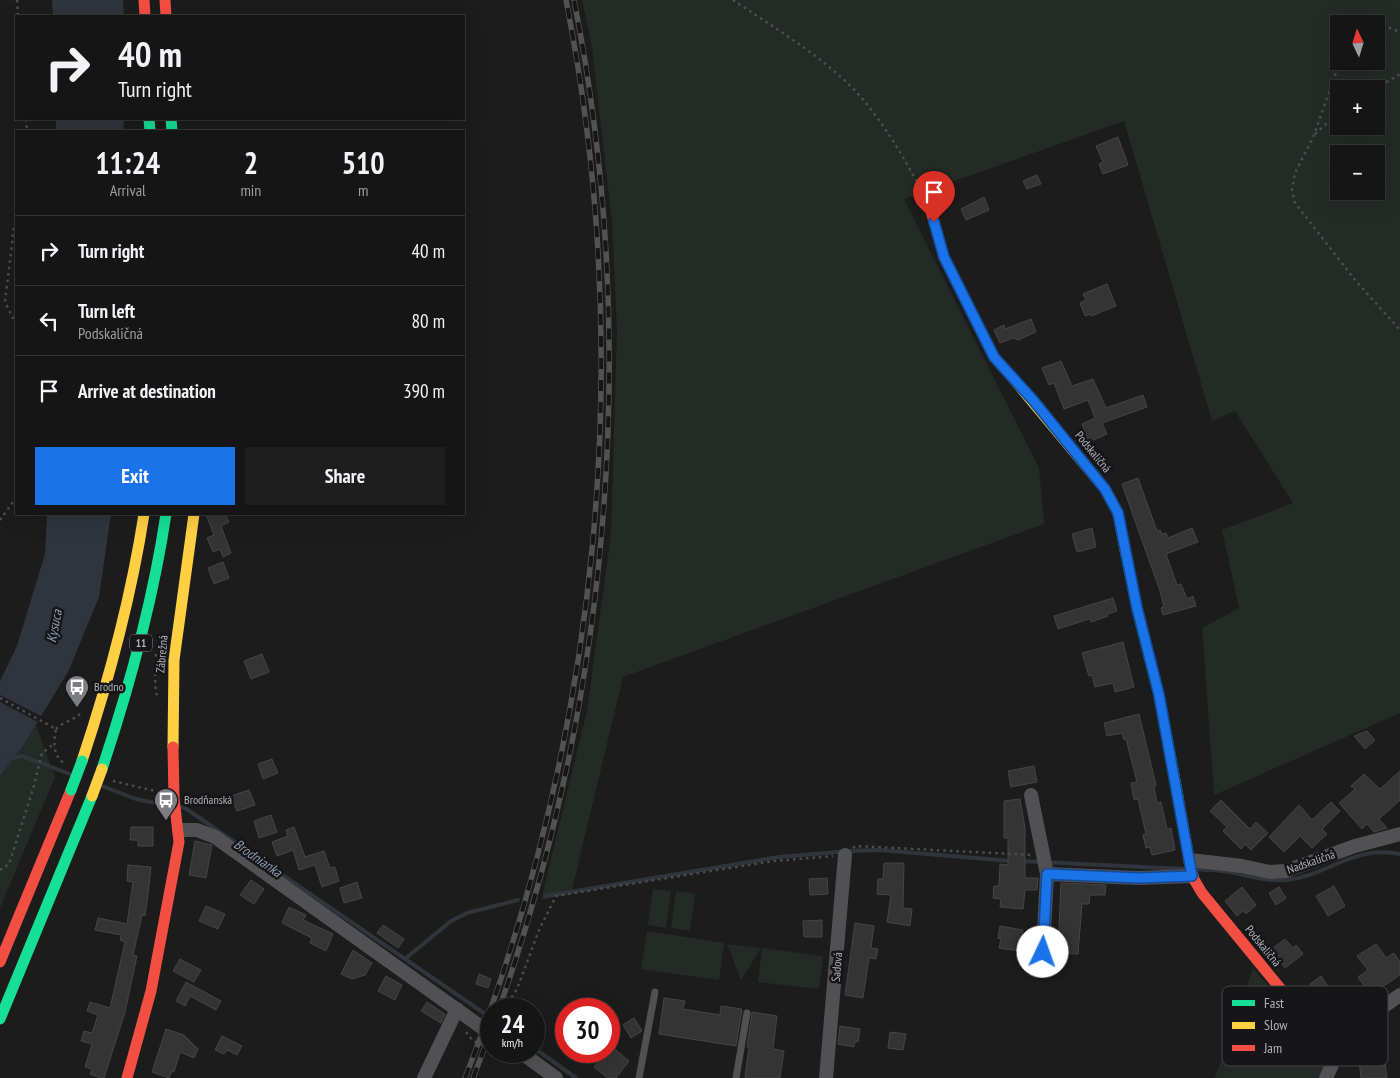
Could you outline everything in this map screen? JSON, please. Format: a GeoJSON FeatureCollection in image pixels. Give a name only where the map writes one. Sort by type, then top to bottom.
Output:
{"type":"FeatureCollection","features":[{"type":"Feature","properties":{"kind":"street"},"geometry":{"type":"LineString","coordinates":[[144,0],[145,15]]}},
{"type":"Feature","properties":{"kind":"street"},"geometry":{"type":"LineString","coordinates":[[165,0],[166,15]]}},
{"type":"Feature","properties":{"kind":"street","name":"Podskaličná"},"geometry":{"type":"LineString","coordinates":[[929,204],[944,257],[994,357],[1033,400],[1105,489],[1118,513],[1137,608],[1159,695],[1181,824],[1191,868],[1202,893],[1278,986]]}},
{"type":"Feature","properties":{"kind":"street","name":"11"},"geometry":{"type":"LineString","coordinates":[[0,962],[71,790],[101,706],[131,589],[144,515]]}},
{"type":"Feature","properties":{"kind":"street","name":"11"},"geometry":{"type":"LineString","coordinates":[[0,1019],[92,796],[122,711],[152,596],[166,515]]}},
{"type":"Feature","properties":{"kind":"street","name":"Zábrežná"},"geometry":{"type":"LineString","coordinates":[[179,830],[174,798],[174,660],[194,515]]}},
{"type":"Feature","properties":{"kind":"street"},"geometry":{"type":"LineString","coordinates":[[1031,794],[1045,862],[1042,971]]}},
{"type":"Feature","properties":{"kind":"street"},"geometry":{"type":"LineString","coordinates":[[128,1078],[150,1000],[162,945],[179,830],[197,830],[215,837],[480,1026]]}},
{"type":"Feature","properties":{"kind":"street","name":"Nadskaličná"},"geometry":{"type":"LineString","coordinates":[[1045,862],[1138,878],[1191,868],[1270,872],[1286,871],[1355,846],[1400,834]]}},
{"type":"Feature","properties":{"kind":"street","name":"Sadová"},"geometry":{"type":"LineString","coordinates":[[826,1078],[849,852]]}},
{"type":"Feature","properties":{"kind":"street"},"geometry":{"type":"LineString","coordinates":[[1388,1005],[1400,996]]}},
{"type":"Feature","properties":{"kind":"street"},"geometry":{"type":"LineString","coordinates":[[424,1078],[457,1009]]}},
{"type":"Feature","properties":{"kind":"street"},"geometry":{"type":"LineString","coordinates":[[535,1063],[556,1078]]}},
{"type":"Feature","properties":{"kind":"street"},"geometry":{"type":"LineString","coordinates":[[1326,1078],[1331,1066]]}},
{"type":"Feature","properties":{"kind":"lane"},"geometry":{"type":"LineString","coordinates":[[639,1078],[655,992]]}},
{"type":"Feature","properties":{"kind":"lane"},"geometry":{"type":"LineString","coordinates":[[736,1078],[747,1012]]}},
{"type":"Feature","properties":{"kind":"path"},"geometry":{"type":"LineString","coordinates":[[17,0],[18,15]]}},
{"type":"Feature","properties":{"kind":"path"},"geometry":{"type":"LineString","coordinates":[[733,0],[794,41],[858,94],[876,116],[908,165],[929,204]]}},
{"type":"Feature","properties":{"kind":"path"},"geometry":{"type":"LineString","coordinates":[[1385,27],[1400,32]]}},
{"type":"Feature","properties":{"kind":"path"},"geometry":{"type":"LineString","coordinates":[[1337,70],[1314,135],[1295,172],[1292,190],[1295,204],[1355,280],[1400,330]]}},
{"type":"Feature","properties":{"kind":"path"},"geometry":{"type":"LineString","coordinates":[[1385,83],[1400,74]]}},
{"type":"Feature","properties":{"kind":"path"},"geometry":{"type":"LineString","coordinates":[[1314,135],[1330,120]]}},
{"type":"Feature","properties":{"kind":"path"},"geometry":{"type":"LineString","coordinates":[[15,224],[4,302],[15,322]]}},
{"type":"Feature","properties":{"kind":"path"},"geometry":{"type":"LineString","coordinates":[[0,520],[15,499]]}},
{"type":"Feature","properties":{"kind":"path"},"geometry":{"type":"LineString","coordinates":[[0,698],[47,723]]}},
{"type":"Feature","properties":{"kind":"path"},"geometry":{"type":"LineString","coordinates":[[56,729],[61,724],[74,719],[80,714]]}},
{"type":"Feature","properties":{"kind":"path"},"geometry":{"type":"LineString","coordinates":[[0,870],[9,864],[33,789],[42,753],[54,744]]}},
{"type":"Feature","properties":{"kind":"path"},"geometry":{"type":"LineString","coordinates":[[511,998],[517,989],[539,930],[556,896],[774,861],[849,852],[856,846],[1045,862]]}},
{"type":"Feature","properties":{"kind":"shaded area"},"geometry":{"type":"Polygon","coordinates":[[[582,0],[1400,0],[1400,713],[1214,795],[1202,628],[1239,608],[1222,530],[1293,503],[1235,411],[1212,421],[1124,121],[904,199],[1039,468],[1044,524],[623,677],[571,894],[541,900],[587,711],[611,534],[617,329],[612,222],[592,48],[582,0]]]}},
{"type":"Feature","properties":{"kind":"shaded area"},"geometry":{"type":"Polygon","coordinates":[[[36,725],[55,777],[0,908],[0,776],[36,725]]]}},
{"type":"Feature","properties":{"kind":"shaded area"},"geometry":{"type":"Polygon","coordinates":[[[653,889],[671,891],[666,928],[648,925],[653,889]]]}},
{"type":"Feature","properties":{"kind":"shaded area"},"geometry":{"type":"Polygon","coordinates":[[[676,891],[695,894],[690,931],[671,928],[676,891]]]}},
{"type":"Feature","properties":{"kind":"shaded area"},"geometry":{"type":"Polygon","coordinates":[[[647,931],[724,943],[719,980],[641,969],[647,931]]]}},
{"type":"Feature","properties":{"kind":"shaded area"},"geometry":{"type":"Polygon","coordinates":[[[727,944],[761,948],[741,980],[727,944]]]}},
{"type":"Feature","properties":{"kind":"shaded area"},"geometry":{"type":"Polygon","coordinates":[[[762,948],[823,956],[819,989],[758,982],[762,948]]]}},
{"type":"Feature","properties":{"kind":"shaded area"},"geometry":{"type":"Polygon","coordinates":[[[1253,968],[1268,986],[1247,986],[1253,968]]]}},
{"type":"Feature","properties":{"kind":"shaded area"},"geometry":{"type":"Polygon","coordinates":[[[1222,1058],[1222,1066],[1323,1066],[1320,1078],[1215,1078],[1222,1058]]]}},
{"type":"Feature","properties":{"kind":"water"},"geometry":{"type":"Polygon","coordinates":[[[52,0],[123,0],[124,15],[53,15],[52,0]]]}},
{"type":"Feature","properties":{"kind":"water"},"geometry":{"type":"Polygon","coordinates":[[[56,120],[124,120],[123,130],[56,130],[56,120]]]}},
{"type":"Feature","properties":{"kind":"water","name":"Kysuca"},"geometry":{"type":"Polygon","coordinates":[[[47,515],[111,515],[99,597],[69,670],[23,746],[0,776],[0,681],[17,646],[45,554],[47,515]]]}},
{"type":"Feature","properties":{"kind":"pier"},"geometry":{"type":"Polygon","coordinates":[[[0,695],[43,717],[40,723],[0,702],[0,695]]]}},
{"type":"Feature","properties":{"kind":"building"},"geometry":{"type":"Polygon","coordinates":[[[1118,137],[1128,165],[1103,174],[1099,164],[1103,162],[1096,146],[1118,137]]]}},
{"type":"Feature","properties":{"kind":"building"},"geometry":{"type":"Polygon","coordinates":[[[1037,175],[1041,184],[1027,189],[1023,181],[1037,175]]]}},
{"type":"Feature","properties":{"kind":"building"},"geometry":{"type":"Polygon","coordinates":[[[984,197],[989,210],[966,220],[961,209],[984,197]]]}},
{"type":"Feature","properties":{"kind":"building"},"geometry":{"type":"Polygon","coordinates":[[[1107,284],[1116,306],[1091,316],[1091,314],[1085,316],[1080,303],[1086,300],[1083,294],[1107,284]]]}},
{"type":"Feature","properties":{"kind":"building"},"geometry":{"type":"Polygon","coordinates":[[[1031,319],[1036,332],[1018,340],[1013,338],[1000,343],[994,330],[1004,325],[1005,329],[1031,319]]]}},
{"type":"Feature","properties":{"kind":"building"},"geometry":{"type":"Polygon","coordinates":[[[1061,361],[1072,386],[1093,379],[1106,408],[1143,395],[1147,407],[1102,423],[1107,434],[1089,442],[1082,424],[1095,418],[1088,400],[1064,409],[1054,383],[1049,385],[1042,368],[1061,361]]]}},
{"type":"Feature","properties":{"kind":"building"},"geometry":{"type":"Polygon","coordinates":[[[1138,478],[1157,531],[1160,530],[1162,534],[1166,533],[1168,538],[1192,528],[1198,542],[1166,554],[1177,585],[1181,584],[1187,599],[1193,596],[1196,606],[1163,615],[1161,608],[1164,607],[1160,591],[1122,484],[1138,478]]]}},
{"type":"Feature","properties":{"kind":"building"},"geometry":{"type":"Polygon","coordinates":[[[206,515],[226,515],[229,522],[221,526],[231,553],[223,557],[220,549],[213,552],[207,538],[214,535],[206,515]]]}},
{"type":"Feature","properties":{"kind":"building"},"geometry":{"type":"Polygon","coordinates":[[[1092,528],[1096,547],[1077,552],[1072,534],[1092,528]]]}},
{"type":"Feature","properties":{"kind":"building"},"geometry":{"type":"Polygon","coordinates":[[[223,562],[229,578],[214,584],[208,568],[223,562]]]}},
{"type":"Feature","properties":{"kind":"building"},"geometry":{"type":"Polygon","coordinates":[[[1113,598],[1117,611],[1091,622],[1090,619],[1058,629],[1054,616],[1113,598]]]}},
{"type":"Feature","properties":{"kind":"building"},"geometry":{"type":"Polygon","coordinates":[[[1123,642],[1134,687],[1115,692],[1113,683],[1095,687],[1092,675],[1089,676],[1082,653],[1123,642]]]}},
{"type":"Feature","properties":{"kind":"building"},"geometry":{"type":"Polygon","coordinates":[[[262,654],[269,672],[251,679],[244,661],[262,654]]]}},
{"type":"Feature","properties":{"kind":"building"},"geometry":{"type":"Polygon","coordinates":[[[1139,714],[1156,785],[1154,787],[1157,803],[1161,802],[1167,829],[1171,828],[1175,850],[1152,855],[1150,847],[1146,848],[1143,835],[1146,834],[1138,799],[1134,800],[1131,783],[1137,782],[1126,739],[1124,740],[1122,733],[1107,736],[1104,723],[1139,714]]]}},
{"type":"Feature","properties":{"kind":"building"},"geometry":{"type":"Polygon","coordinates":[[[1367,731],[1375,740],[1365,749],[1354,736],[1367,731]]]}},
{"type":"Feature","properties":{"kind":"building"},"geometry":{"type":"Polygon","coordinates":[[[272,759],[278,773],[263,779],[258,764],[272,759]]]}},
{"type":"Feature","properties":{"kind":"building"},"geometry":{"type":"Polygon","coordinates":[[[1034,766],[1037,782],[1011,787],[1008,771],[1034,766]]]}},
{"type":"Feature","properties":{"kind":"building"},"geometry":{"type":"Polygon","coordinates":[[[1400,771],[1400,800],[1379,819],[1387,828],[1374,832],[1367,824],[1362,829],[1339,803],[1355,789],[1351,786],[1364,774],[1380,789],[1400,771]]]}},
{"type":"Feature","properties":{"kind":"building"},"geometry":{"type":"Polygon","coordinates":[[[249,790],[255,805],[237,811],[231,796],[249,790]]]}},
{"type":"Feature","properties":{"kind":"building"},"geometry":{"type":"Polygon","coordinates":[[[1020,799],[1025,828],[1025,878],[1038,878],[1037,890],[1025,890],[1023,909],[1000,907],[1001,899],[993,898],[994,886],[999,886],[1000,864],[1008,865],[1008,838],[1004,838],[1004,801],[1020,799]]]}},
{"type":"Feature","properties":{"kind":"building"},"geometry":{"type":"Polygon","coordinates":[[[1221,800],[1250,829],[1256,822],[1268,833],[1251,850],[1245,844],[1241,849],[1223,831],[1227,827],[1210,811],[1221,800]]]}},
{"type":"Feature","properties":{"kind":"building"},"geometry":{"type":"Polygon","coordinates":[[[1331,802],[1340,811],[1322,829],[1327,834],[1312,848],[1300,836],[1284,852],[1269,837],[1299,805],[1312,820],[1331,802]]]}},
{"type":"Feature","properties":{"kind":"building"},"geometry":{"type":"Polygon","coordinates":[[[271,815],[277,832],[259,838],[254,821],[271,815]]]}},
{"type":"Feature","properties":{"kind":"building"},"geometry":{"type":"Polygon","coordinates":[[[131,827],[153,827],[153,846],[138,846],[138,840],[130,840],[131,827]]]}},
{"type":"Feature","properties":{"kind":"building"},"geometry":{"type":"Polygon","coordinates":[[[294,827],[305,857],[324,851],[330,868],[335,867],[339,881],[322,887],[315,865],[299,870],[293,850],[277,856],[272,842],[288,836],[286,830],[294,827]]]}},
{"type":"Feature","properties":{"kind":"building"},"geometry":{"type":"Polygon","coordinates":[[[195,841],[212,845],[206,878],[189,875],[195,841]]]}},
{"type":"Feature","properties":{"kind":"building"},"geometry":{"type":"Polygon","coordinates":[[[884,863],[904,863],[903,908],[912,909],[910,926],[887,922],[891,895],[877,894],[878,879],[883,879],[884,863]]]}},
{"type":"Feature","properties":{"kind":"building"},"geometry":{"type":"Polygon","coordinates":[[[128,865],[151,867],[149,886],[145,916],[142,915],[133,955],[137,956],[125,1012],[104,1078],[101,1078],[90,1074],[92,1069],[85,1067],[92,1044],[81,1041],[84,1031],[92,1033],[98,1015],[87,1011],[90,1002],[110,1008],[125,942],[120,940],[121,935],[95,930],[98,918],[127,924],[133,882],[127,881],[128,865]]]}},
{"type":"Feature","properties":{"kind":"building"},"geometry":{"type":"Polygon","coordinates":[[[827,878],[828,894],[810,895],[809,879],[827,878]]]}},
{"type":"Feature","properties":{"kind":"building"},"geometry":{"type":"Polygon","coordinates":[[[251,880],[264,889],[254,904],[240,895],[251,880]]]}},
{"type":"Feature","properties":{"kind":"building"},"geometry":{"type":"Polygon","coordinates":[[[357,882],[362,898],[344,903],[340,888],[357,882]]]}},
{"type":"Feature","properties":{"kind":"building"},"geometry":{"type":"Polygon","coordinates":[[[1061,883],[1106,885],[1105,895],[1090,895],[1089,904],[1082,904],[1078,954],[1058,953],[1061,883]]]}},
{"type":"Feature","properties":{"kind":"building"},"geometry":{"type":"Polygon","coordinates":[[[1334,886],[1345,906],[1328,916],[1316,896],[1334,886]]]}},
{"type":"Feature","properties":{"kind":"building"},"geometry":{"type":"Polygon","coordinates":[[[1242,887],[1256,905],[1246,914],[1243,911],[1237,916],[1225,901],[1242,887]]]}},
{"type":"Feature","properties":{"kind":"building"},"geometry":{"type":"Polygon","coordinates":[[[1279,887],[1286,898],[1276,905],[1269,893],[1279,887]]]}},
{"type":"Feature","properties":{"kind":"building"},"geometry":{"type":"Polygon","coordinates":[[[206,906],[225,914],[218,929],[199,921],[206,906]]]}},
{"type":"Feature","properties":{"kind":"building"},"geometry":{"type":"Polygon","coordinates":[[[289,907],[306,915],[303,920],[333,934],[326,951],[310,943],[312,938],[282,923],[289,907]]]}},
{"type":"Feature","properties":{"kind":"building"},"geometry":{"type":"Polygon","coordinates":[[[822,920],[822,937],[804,937],[803,921],[822,920]]]}},
{"type":"Feature","properties":{"kind":"building"},"geometry":{"type":"Polygon","coordinates":[[[855,923],[874,926],[871,948],[878,949],[876,959],[869,958],[863,998],[845,995],[855,923]]]}},
{"type":"Feature","properties":{"kind":"building"},"geometry":{"type":"Polygon","coordinates":[[[383,925],[404,939],[398,948],[377,933],[383,925]]]}},
{"type":"Feature","properties":{"kind":"building"},"geometry":{"type":"Polygon","coordinates":[[[1000,926],[1023,930],[1019,951],[999,948],[1001,939],[998,938],[1000,926]]]}},
{"type":"Feature","properties":{"kind":"building"},"geometry":{"type":"Polygon","coordinates":[[[1285,939],[1293,948],[1296,945],[1303,954],[1285,968],[1271,950],[1285,939]]]}},
{"type":"Feature","properties":{"kind":"building"},"geometry":{"type":"Polygon","coordinates":[[[1376,944],[1386,958],[1394,953],[1400,962],[1400,975],[1384,986],[1364,986],[1358,977],[1368,970],[1357,956],[1376,944]]]}},
{"type":"Feature","properties":{"kind":"building"},"geometry":{"type":"Polygon","coordinates":[[[353,950],[372,963],[365,975],[352,979],[341,974],[353,950]]]}},
{"type":"Feature","properties":{"kind":"building"},"geometry":{"type":"Polygon","coordinates":[[[180,959],[201,970],[194,982],[173,971],[180,959]]]}},
{"type":"Feature","properties":{"kind":"building"},"geometry":{"type":"Polygon","coordinates":[[[479,974],[491,979],[488,988],[476,984],[479,974]]]}},
{"type":"Feature","properties":{"kind":"building"},"geometry":{"type":"Polygon","coordinates":[[[386,976],[402,985],[395,1000],[378,991],[386,976]]]}},
{"type":"Feature","properties":{"kind":"building"},"geometry":{"type":"Polygon","coordinates":[[[1321,976],[1328,986],[1311,986],[1310,984],[1321,976]]]}},
{"type":"Feature","properties":{"kind":"building"},"geometry":{"type":"Polygon","coordinates":[[[186,982],[221,1001],[216,1010],[190,996],[185,1006],[176,1001],[186,982]]]}},
{"type":"Feature","properties":{"kind":"building"},"geometry":{"type":"Polygon","coordinates":[[[664,998],[685,1001],[683,1009],[720,1015],[721,1006],[741,1009],[736,1046],[659,1034],[664,998]]]}},
{"type":"Feature","properties":{"kind":"building"},"geometry":{"type":"Polygon","coordinates":[[[427,1002],[445,1014],[441,1023],[421,1011],[427,1002]]]}},
{"type":"Feature","properties":{"kind":"building"},"geometry":{"type":"Polygon","coordinates":[[[752,1012],[777,1016],[773,1049],[784,1051],[780,1078],[745,1078],[752,1012]]]}},
{"type":"Feature","properties":{"kind":"building"},"geometry":{"type":"Polygon","coordinates":[[[634,1018],[642,1031],[631,1038],[623,1025],[634,1018]]]}},
{"type":"Feature","properties":{"kind":"building"},"geometry":{"type":"Polygon","coordinates":[[[840,1026],[860,1029],[858,1042],[855,1041],[854,1047],[838,1044],[840,1026]]]}},
{"type":"Feature","properties":{"kind":"building"},"geometry":{"type":"Polygon","coordinates":[[[166,1029],[184,1035],[198,1049],[194,1058],[180,1052],[174,1072],[172,1071],[169,1078],[152,1072],[166,1029]]]}},
{"type":"Feature","properties":{"kind":"building"},"geometry":{"type":"Polygon","coordinates":[[[890,1032],[906,1034],[903,1050],[888,1048],[890,1032]]]}},
{"type":"Feature","properties":{"kind":"building"},"geometry":{"type":"Polygon","coordinates":[[[222,1036],[242,1046],[237,1055],[227,1050],[224,1054],[215,1050],[222,1036]]]}},
{"type":"Feature","properties":{"kind":"building"},"geometry":{"type":"Polygon","coordinates":[[[620,1054],[629,1061],[616,1078],[608,1078],[594,1067],[597,1063],[620,1063],[620,1054]]]}},
{"type":"Feature","properties":{"kind":"building"},"geometry":{"type":"Polygon","coordinates":[[[1360,1066],[1385,1066],[1387,1078],[1361,1078],[1360,1066]]]}},
{"type":"Feature","properties":{"kind":"waterway","name":"Brodnianka"},"geometry":{"type":"LineString","coordinates":[[0,760],[22,756],[70,774]]}},
{"type":"Feature","properties":{"kind":"waterway","name":"Brodnianka"},"geometry":{"type":"LineString","coordinates":[[102,786],[136,799],[170,806]]}},
{"type":"Feature","properties":{"kind":"waterway","name":"Brodnianka"},"geometry":{"type":"LineString","coordinates":[[181,807],[480,1010]]}},
{"type":"Feature","properties":{"kind":"waterway"},"geometry":{"type":"LineString","coordinates":[[546,896],[779,857],[849,851],[879,850],[1012,861]]}},
{"type":"Feature","properties":{"kind":"waterway"},"geometry":{"type":"LineString","coordinates":[[1196,869],[1223,871],[1270,880],[1287,880],[1316,873],[1354,857],[1383,852],[1400,854]]}},
{"type":"Feature","properties":{"kind":"waterway"},"geometry":{"type":"LineString","coordinates":[[1021,861],[1184,869]]}},
{"type":"Feature","properties":{"kind":"waterway"},"geometry":{"type":"LineString","coordinates":[[405,959],[451,921],[467,913],[518,900]]}},
{"type":"Feature","properties":{"kind":"waterway","name":"Brodnianka"},"geometry":{"type":"LineString","coordinates":[[545,1056],[576,1078]]}},
{"type":"Feature","properties":{"kind":"railway"},"geometry":{"type":"LineString","coordinates":[[465,1078],[511,949],[547,816],[575,682],[592,546],[601,409],[599,272],[588,136],[566,0]]}},
{"type":"Feature","properties":{"kind":"railway"},"geometry":{"type":"LineString","coordinates":[[502,998],[537,887],[568,763],[590,637],[604,509],[609,381],[606,253],[594,126],[574,0]]}},
{"type":"Feature","properties":{"kind":"railway"},"geometry":{"type":"LineString","coordinates":[[473,1078],[480,1060]]}},
{"type":"Feature","properties":{"kind":"traffic: fast"},"geometry":{"type":"LineString","coordinates":[[149,120],[150,130]]}},
{"type":"Feature","properties":{"kind":"traffic: fast"},"geometry":{"type":"LineString","coordinates":[[171,120],[172,130]]}},
{"type":"Feature","properties":{"kind":"traffic: fast"},"geometry":{"type":"LineString","coordinates":[[102,769],[140,643],[166,515]]}},
{"type":"Feature","properties":{"kind":"traffic: fast"},"geometry":{"type":"LineString","coordinates":[[1126,554],[1137,608],[1159,695],[1178,797]]}},
{"type":"Feature","properties":{"kind":"traffic: fast"},"geometry":{"type":"LineString","coordinates":[[71,790],[82,761]]}},
{"type":"Feature","properties":{"kind":"traffic: fast"},"geometry":{"type":"LineString","coordinates":[[0,1019],[92,796]]}},
{"type":"Feature","properties":{"kind":"traffic: slow"},"geometry":{"type":"LineString","coordinates":[[1012,377],[1105,489],[1118,513],[1126,554]]}},
{"type":"Feature","properties":{"kind":"traffic: slow"},"geometry":{"type":"LineString","coordinates":[[82,761],[118,639],[133,577],[144,515]]}},
{"type":"Feature","properties":{"kind":"traffic: slow"},"geometry":{"type":"LineString","coordinates":[[173,747],[174,660],[194,515]]}},
{"type":"Feature","properties":{"kind":"traffic: slow"},"geometry":{"type":"LineString","coordinates":[[92,796],[102,769]]}},
{"type":"Feature","properties":{"kind":"traffic: jam"},"geometry":{"type":"LineString","coordinates":[[144,0],[145,15]]}},
{"type":"Feature","properties":{"kind":"traffic: jam"},"geometry":{"type":"LineString","coordinates":[[165,0],[166,15]]}},
{"type":"Feature","properties":{"kind":"traffic: jam"},"geometry":{"type":"LineString","coordinates":[[929,204],[944,257],[994,357],[1012,377]]}},
{"type":"Feature","properties":{"kind":"traffic: jam"},"geometry":{"type":"LineString","coordinates":[[127,1078],[151,991],[179,842],[174,798],[173,747]]}},
{"type":"Feature","properties":{"kind":"traffic: jam"},"geometry":{"type":"LineString","coordinates":[[0,962],[71,790]]}},
{"type":"Feature","properties":{"kind":"traffic: jam"},"geometry":{"type":"LineString","coordinates":[[1178,797],[1192,876],[1202,893],[1278,986]]}},
{"type":"Feature","properties":{"kind":"place","name":"Brodno"},"geometry":{"type":"Point","coordinates":[77,708]}},
{"type":"Feature","properties":{"kind":"place","name":"Brodňanská"},"geometry":{"type":"Point","coordinates":[166,821]}},
{"type":"Feature","properties":{"kind":"route"},"geometry":{"type":"LineString","coordinates":[[934,222],[944,257],[994,357],[1033,400],[1105,489],[1118,513],[1137,608],[1159,695],[1181,824],[1190,860],[1192,876],[1138,878],[1047,874],[1043,952]]}}]}
